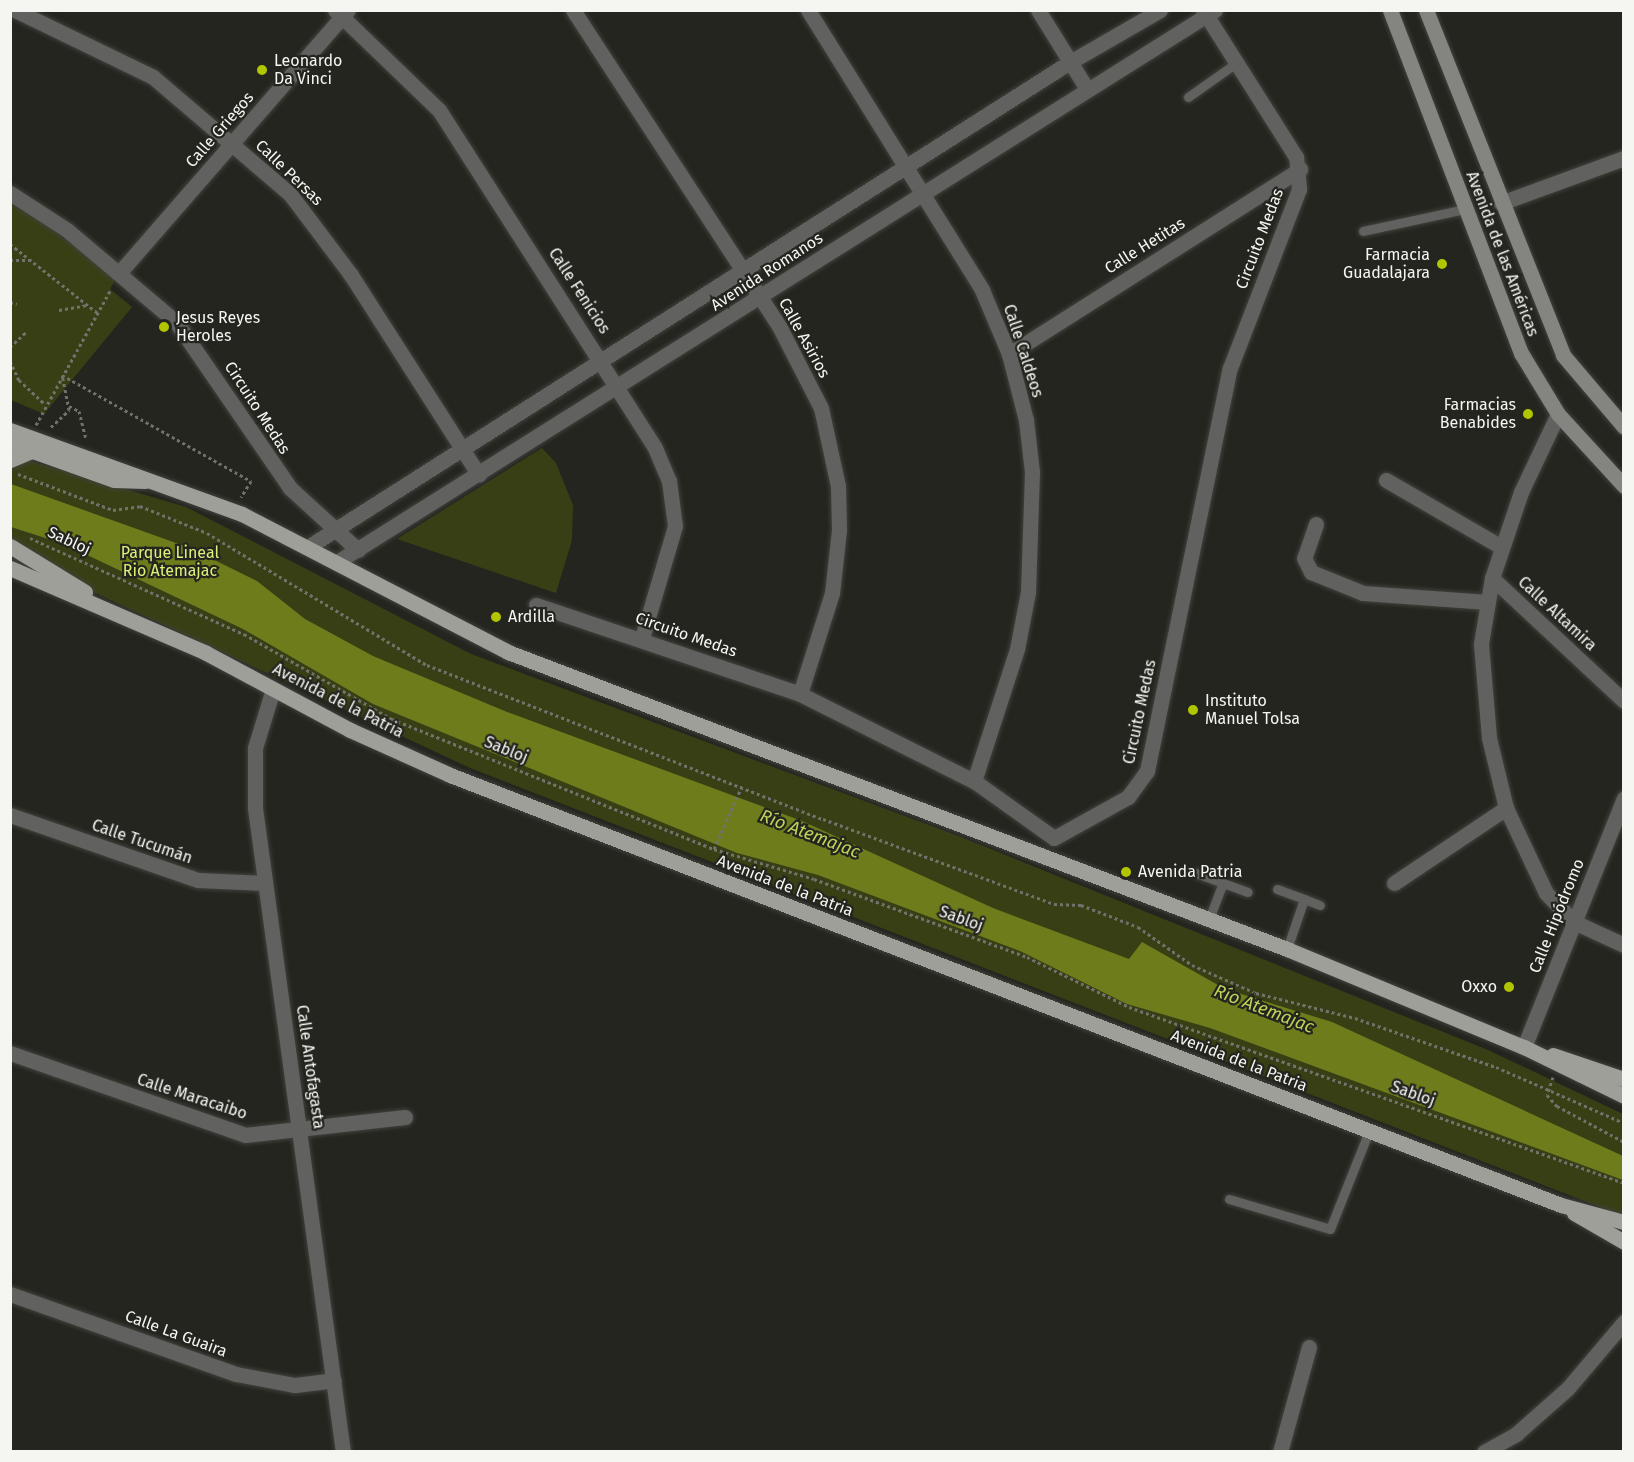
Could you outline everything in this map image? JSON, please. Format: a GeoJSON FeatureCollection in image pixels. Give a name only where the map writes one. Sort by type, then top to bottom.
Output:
{"type":"FeatureCollection","features":[{"type":"Feature","properties":{"kind":"main road","name":"Avenida de las Américas"},"geometry":{"type":"LineString","coordinates":[[1390,10],[1521,352],[1558,414],[1623,486]]}},
{"type":"Feature","properties":{"kind":"main road","name":"Avenida de las Américas"},"geometry":{"type":"LineString","coordinates":[[1426,10],[1563,355],[1623,426]]}},
{"type":"Feature","properties":{"kind":"main road"},"geometry":{"type":"LineString","coordinates":[[10,430],[163,482],[337,562],[508,652],[1287,949],[1524,1047],[1623,1079]]}},
{"type":"Feature","properties":{"kind":"main road"},"geometry":{"type":"LineString","coordinates":[[10,443],[114,480],[163,482]]}},
{"type":"Feature","properties":{"kind":"main road"},"geometry":{"type":"LineString","coordinates":[[10,460],[32,451]]}},
{"type":"Feature","properties":{"kind":"main road"},"geometry":{"type":"LineString","coordinates":[[15,541],[118,613]]}},
{"type":"Feature","properties":{"kind":"main road","name":"Avenida de la Patria"},"geometry":{"type":"LineString","coordinates":[[10,568],[118,613],[450,775],[1561,1205],[1623,1222]]}},
{"type":"Feature","properties":{"kind":"main road"},"geometry":{"type":"LineString","coordinates":[[1524,1047],[1623,1096]]}},
{"type":"Feature","properties":{"kind":"main road","name":"Avenida de la Patria"},"geometry":{"type":"LineString","coordinates":[[1561,1205],[1623,1242]]}},
{"type":"Feature","properties":{"kind":"street"},"geometry":{"type":"LineString","coordinates":[[10,20],[15,10]]}},
{"type":"Feature","properties":{"kind":"street","name":"Calle Persas"},"geometry":{"type":"LineString","coordinates":[[15,10],[131,62],[232,144],[309,215],[479,475]]}},
{"type":"Feature","properties":{"kind":"street","name":"Calle Asirios"},"geometry":{"type":"LineString","coordinates":[[573,10],[761,298],[821,408],[838,486],[832,593],[800,694]]}},
{"type":"Feature","properties":{"kind":"street","name":"Calle Caldeos"},"geometry":{"type":"LineString","coordinates":[[808,10],[982,290],[1009,354],[1026,420],[1033,530],[1017,649],[974,781]]}},
{"type":"Feature","properties":{"kind":"street"},"geometry":{"type":"LineString","coordinates":[[1038,10],[1087,89]]}},
{"type":"Feature","properties":{"kind":"street","name":"Avenida Romanos"},"geometry":{"type":"LineString","coordinates":[[308,548],[1070,62],[1160,10]]}},
{"type":"Feature","properties":{"kind":"street"},"geometry":{"type":"LineString","coordinates":[[1208,12],[1300,169]]}},
{"type":"Feature","properties":{"kind":"street","name":"Avenida Romanos"},"geometry":{"type":"LineString","coordinates":[[337,562],[620,388],[1208,12]]}},
{"type":"Feature","properties":{"kind":"street","name":"Calle Griegos"},"geometry":{"type":"LineString","coordinates":[[120,272],[342,13]]}},
{"type":"Feature","properties":{"kind":"street","name":"Calle Fenicios"},"geometry":{"type":"LineString","coordinates":[[342,13],[438,110],[620,388],[655,448],[674,505],[668,559],[642,638]]}},
{"type":"Feature","properties":{"kind":"street"},"geometry":{"type":"LineString","coordinates":[[1501,203],[1623,158]]}},
{"type":"Feature","properties":{"kind":"street","name":"Calle Hetitas"},"geometry":{"type":"LineString","coordinates":[[1009,354],[1300,169]]}},
{"type":"Feature","properties":{"kind":"street","name":"Circuito Medas"},"geometry":{"type":"LineString","coordinates":[[536,605],[642,638],[800,694],[974,781],[1054,838],[1128,797],[1147,771],[1230,368],[1299,189],[1300,169]]}},
{"type":"Feature","properties":{"kind":"street","name":"Circuito Medas"},"geometry":{"type":"LineString","coordinates":[[10,193],[120,272],[176,322],[276,471],[358,550]]}},
{"type":"Feature","properties":{"kind":"street"},"geometry":{"type":"LineString","coordinates":[[1558,414],[1500,546],[1488,602],[1482,681],[1506,808],[1546,893],[1574,922],[1623,945]]}},
{"type":"Feature","properties":{"kind":"street"},"geometry":{"type":"LineString","coordinates":[[1386,480],[1500,546]]}},
{"type":"Feature","properties":{"kind":"street"},"geometry":{"type":"LineString","coordinates":[[1316,524],[1304,558],[1311,572],[1363,593],[1488,602]]}},
{"type":"Feature","properties":{"kind":"street","name":"Calle Altamira"},"geometry":{"type":"LineString","coordinates":[[1492,578],[1623,701]]}},
{"type":"Feature","properties":{"kind":"street","name":"Calle Antofagasta"},"geometry":{"type":"LineString","coordinates":[[273,689],[255,748],[253,779],[265,883],[301,1129],[343,1452]]}},
{"type":"Feature","properties":{"kind":"street","name":"Calle Hipódromo"},"geometry":{"type":"LineString","coordinates":[[1524,1047],[1623,798]]}},
{"type":"Feature","properties":{"kind":"street"},"geometry":{"type":"LineString","coordinates":[[1394,883],[1506,808]]}},
{"type":"Feature","properties":{"kind":"street","name":"Calle Tucumán"},"geometry":{"type":"LineString","coordinates":[[10,815],[198,880],[265,883]]}},
{"type":"Feature","properties":{"kind":"street"},"geometry":{"type":"LineString","coordinates":[[1054,838],[1060,861]]}},
{"type":"Feature","properties":{"kind":"street","name":"Calle Maracaibo"},"geometry":{"type":"LineString","coordinates":[[10,1053],[225,1130],[263,1136],[301,1129],[405,1117]]}},
{"type":"Feature","properties":{"kind":"street","name":"Calle La Guaira"},"geometry":{"type":"LineString","coordinates":[[10,1294],[236,1374],[295,1385],[334,1380]]}},
{"type":"Feature","properties":{"kind":"street"},"geometry":{"type":"LineString","coordinates":[[1484,1452],[1516,1434],[1568,1388],[1623,1322]]}},
{"type":"Feature","properties":{"kind":"street"},"geometry":{"type":"LineString","coordinates":[[1280,1452],[1309,1347]]}},
{"type":"Feature","properties":{"kind":"lane"},"geometry":{"type":"LineString","coordinates":[[1188,98],[1236,63]]}},
{"type":"Feature","properties":{"kind":"lane"},"geometry":{"type":"LineString","coordinates":[[1363,231],[1465,209]]}},
{"type":"Feature","properties":{"kind":"lane"},"geometry":{"type":"LineString","coordinates":[[1196,873],[1248,892]]}},
{"type":"Feature","properties":{"kind":"lane"},"geometry":{"type":"LineString","coordinates":[[1209,919],[1223,884]]}},
{"type":"Feature","properties":{"kind":"lane"},"geometry":{"type":"LineString","coordinates":[[1277,889],[1320,905]]}},
{"type":"Feature","properties":{"kind":"lane"},"geometry":{"type":"LineString","coordinates":[[1287,949],[1304,899]]}},
{"type":"Feature","properties":{"kind":"lane"},"geometry":{"type":"LineString","coordinates":[[1229,1199],[1330,1230],[1370,1131]]}},
{"type":"Feature","properties":{"kind":"path"},"geometry":{"type":"LineString","coordinates":[[10,244],[34,260],[99,314]]}},
{"type":"Feature","properties":{"kind":"path"},"geometry":{"type":"LineString","coordinates":[[10,261],[34,260]]}},
{"type":"Feature","properties":{"kind":"path"},"geometry":{"type":"LineString","coordinates":[[34,429],[45,404],[99,314],[120,272]]}},
{"type":"Feature","properties":{"kind":"path"},"geometry":{"type":"LineString","coordinates":[[10,302],[17,304]]}},
{"type":"Feature","properties":{"kind":"path"},"geometry":{"type":"LineString","coordinates":[[59,310],[87,305]]}},
{"type":"Feature","properties":{"kind":"path"},"geometry":{"type":"LineString","coordinates":[[10,347],[26,332]]}},
{"type":"Feature","properties":{"kind":"path"},"geometry":{"type":"LineString","coordinates":[[10,361],[20,380],[45,404]]}},
{"type":"Feature","properties":{"kind":"path"},"geometry":{"type":"LineString","coordinates":[[62,375],[69,406],[78,411],[89,443]]}},
{"type":"Feature","properties":{"kind":"path"},"geometry":{"type":"LineString","coordinates":[[62,375],[251,481],[237,500]]}},
{"type":"Feature","properties":{"kind":"path"},"geometry":{"type":"LineString","coordinates":[[27,426],[45,434],[69,406]]}},
{"type":"Feature","properties":{"kind":"path"},"geometry":{"type":"LineString","coordinates":[[10,471],[113,510],[140,506],[207,533],[308,593],[404,655],[427,665],[507,696],[535,704],[678,762],[742,784],[822,819],[996,879],[1054,904],[1081,905],[1138,927],[1192,965],[1234,984],[1413,1039],[1444,1053],[1510,1072],[1623,1123]]}},
{"type":"Feature","properties":{"kind":"path","name":"Sabloj"},"geometry":{"type":"LineString","coordinates":[[15,541],[81,559],[277,654],[392,719],[714,849],[958,931],[1129,1007],[1623,1183]]}},
{"type":"Feature","properties":{"kind":"path"},"geometry":{"type":"LineString","coordinates":[[714,849],[742,784]]}},
{"type":"Feature","properties":{"kind":"path"},"geometry":{"type":"LineString","coordinates":[[1556,1064],[1548,1095],[1557,1106],[1623,1142]]}},
{"type":"Feature","properties":{"kind":"green space"},"geometry":{"type":"Polygon","coordinates":[[[10,199],[117,277],[110,289],[132,307],[44,414],[11,400],[10,199]]]}},
{"type":"Feature","properties":{"kind":"green space"},"geometry":{"type":"Polygon","coordinates":[[[542,448],[556,463],[573,505],[572,540],[556,593],[397,539],[542,448]]]}},
{"type":"Feature","properties":{"kind":"green space","name":"Parque Lineal Rio Atemajac"},"geometry":{"type":"Polygon","coordinates":[[[10,455],[186,507],[471,654],[961,837],[1488,1050],[1623,1114],[1623,1216],[470,768],[87,589],[11,551],[10,455]]]}},
{"type":"Feature","properties":{"kind":"water","name":"Río Atemajac"},"geometry":{"type":"Polygon","coordinates":[[[11,484],[190,548],[257,581],[305,619],[373,656],[507,712],[802,821],[993,908],[1129,959],[1142,942],[1225,989],[1332,1022],[1623,1156],[1623,1180],[1210,1028],[1127,1004],[1020,951],[818,875],[737,853],[373,704],[243,629],[64,544],[11,527],[11,484]]]}},
{"type":"Feature","properties":{"kind":"place","name":"Leonardo Da Vinci"},"geometry":{"type":"Point","coordinates":[262,70]}},
{"type":"Feature","properties":{"kind":"place","name":"Farmacia Guadalajara"},"geometry":{"type":"Point","coordinates":[1442,264]}},
{"type":"Feature","properties":{"kind":"place","name":"Jesus Reyes Heroles"},"geometry":{"type":"Point","coordinates":[164,327]}},
{"type":"Feature","properties":{"kind":"place","name":"Farmacias Benabides"},"geometry":{"type":"Point","coordinates":[1528,414]}},
{"type":"Feature","properties":{"kind":"place","name":"Ardilla"},"geometry":{"type":"Point","coordinates":[496,617]}},
{"type":"Feature","properties":{"kind":"place","name":"Instituto Manuel Tolsa"},"geometry":{"type":"Point","coordinates":[1193,710]}},
{"type":"Feature","properties":{"kind":"place","name":"Avenida Patria"},"geometry":{"type":"Point","coordinates":[1126,872]}},
{"type":"Feature","properties":{"kind":"place","name":"Oxxo"},"geometry":{"type":"Point","coordinates":[1509,987]}}]}
